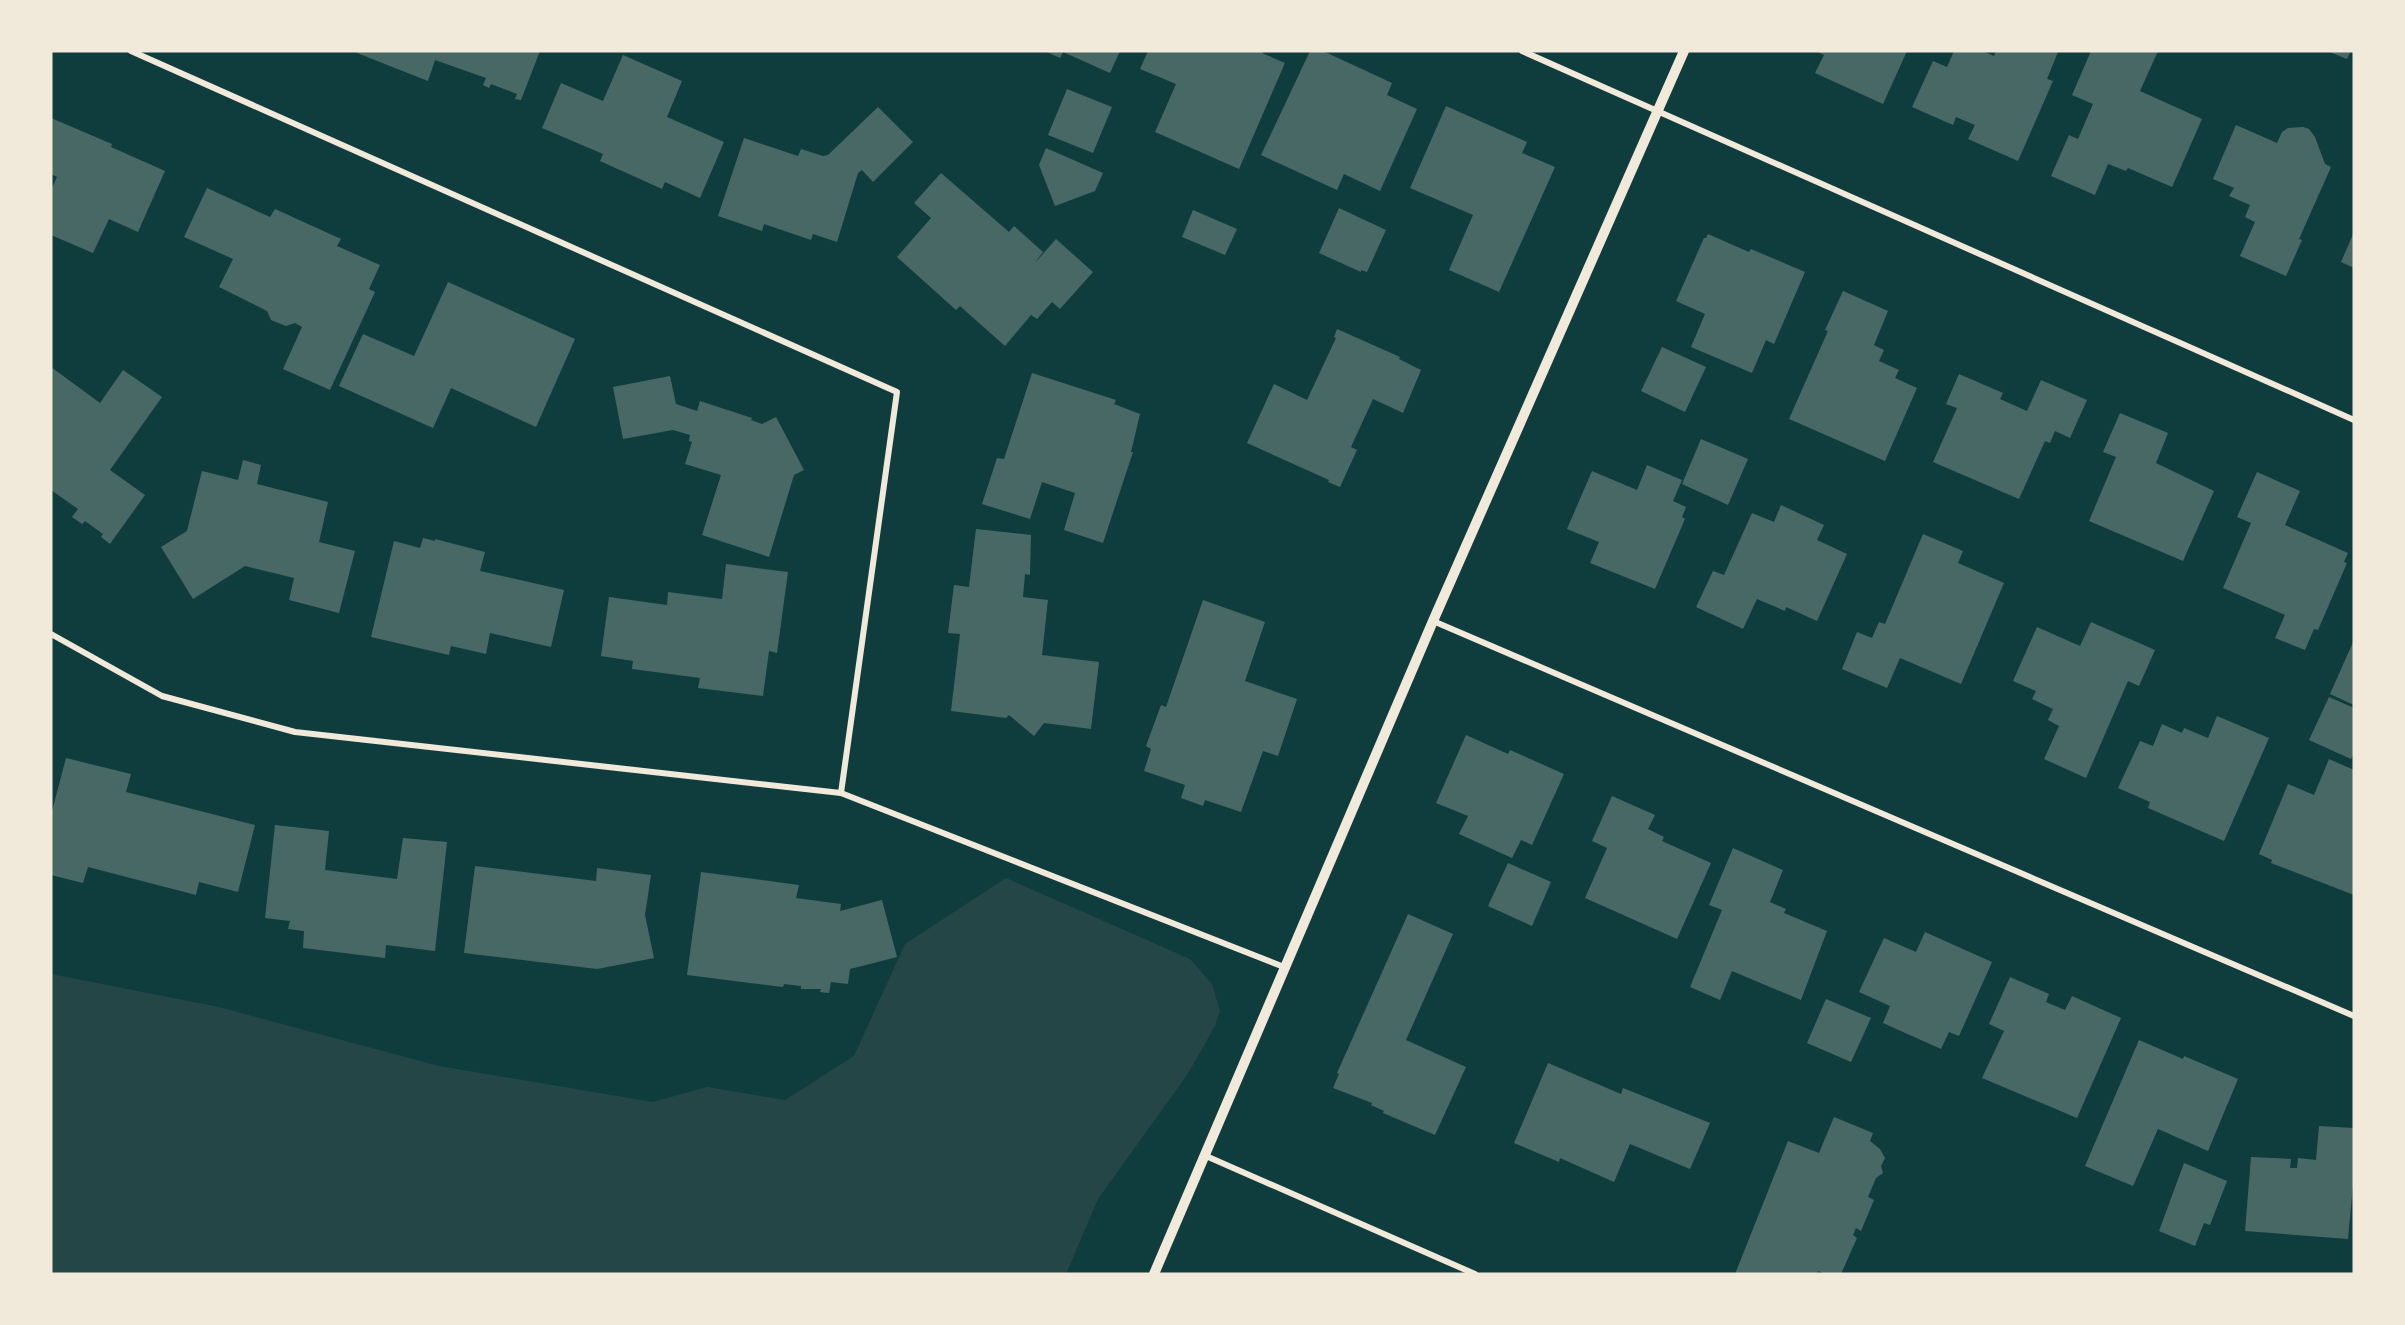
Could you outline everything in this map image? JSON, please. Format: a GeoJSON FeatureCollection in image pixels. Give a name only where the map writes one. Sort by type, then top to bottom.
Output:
{"type":"FeatureCollection","features":[{"type":"Feature","properties":{"kind":"street"},"geometry":{"type":"LineString","coordinates":[[131,51],[897,392],[841,793]]}},
{"type":"Feature","properties":{"kind":"street"},"geometry":{"type":"LineString","coordinates":[[1522,51],[2354,420]]}},
{"type":"Feature","properties":{"kind":"street"},"geometry":{"type":"LineString","coordinates":[[1154,1274],[1433,621],[1684,51]]}},
{"type":"Feature","properties":{"kind":"street"},"geometry":{"type":"LineString","coordinates":[[1433,621],[2354,1016]]}},
{"type":"Feature","properties":{"kind":"street"},"geometry":{"type":"LineString","coordinates":[[51,634],[162,696],[295,732],[841,793],[1284,967]]}},
{"type":"Feature","properties":{"kind":"street"},"geometry":{"type":"LineString","coordinates":[[1206,1156],[1475,1274]]}},
{"type":"Feature","properties":{"kind":"shaded area"},"geometry":{"type":"Polygon","coordinates":[[[1006,878],[1190,959],[1212,984],[1220,1011],[1215,1026],[1187,1075],[1098,1199],[1066,1274],[51,1274],[51,974],[219,1007],[439,1066],[653,1102],[707,1087],[785,1100],[854,1056],[905,944],[1006,878]]]}},
{"type":"Feature","properties":{"kind":"building"},"geometry":{"type":"Polygon","coordinates":[[[358,51],[540,51],[521,100],[515,99],[517,94],[491,84],[489,88],[483,85],[486,78],[435,60],[428,81],[357,53],[358,51]]]}},
{"type":"Feature","properties":{"kind":"building"},"geometry":{"type":"Polygon","coordinates":[[[1045,51],[1120,51],[1110,73],[1063,52],[1060,58],[1045,51]]]}},
{"type":"Feature","properties":{"kind":"building"},"geometry":{"type":"Polygon","coordinates":[[[1148,51],[1263,51],[1262,53],[1285,63],[1239,169],[1155,132],[1176,84],[1140,69],[1148,51]]]}},
{"type":"Feature","properties":{"kind":"building"},"geometry":{"type":"Polygon","coordinates":[[[1310,51],[1323,51],[1392,83],[1387,95],[1417,109],[1380,191],[1344,174],[1337,190],[1261,155],[1310,51]]]}},
{"type":"Feature","properties":{"kind":"building"},"geometry":{"type":"Polygon","coordinates":[[[1816,51],[1907,51],[1883,104],[1815,73],[1824,55],[1816,51]]]}},
{"type":"Feature","properties":{"kind":"building"},"geometry":{"type":"Polygon","coordinates":[[[1954,51],[1983,51],[1994,56],[1996,51],[2058,52],[2047,79],[2053,81],[2018,161],[1968,139],[1975,125],[1956,117],[1953,125],[1912,107],[1933,61],[1947,67],[1954,51]]]}},
{"type":"Feature","properties":{"kind":"building"},"geometry":{"type":"Polygon","coordinates":[[[2091,51],[2158,51],[2140,91],[2202,119],[2172,187],[2128,168],[2126,171],[2108,164],[2095,195],[2051,176],[2069,135],[2078,139],[2093,104],[2072,95],[2091,51]]]}},
{"type":"Feature","properties":{"kind":"building"},"geometry":{"type":"Polygon","coordinates":[[[2327,51],[2351,51],[2347,59],[2327,51]]]}},
{"type":"Feature","properties":{"kind":"building"},"geometry":{"type":"Polygon","coordinates":[[[623,55],[682,81],[667,117],[724,142],[700,198],[665,182],[662,189],[600,161],[603,154],[542,128],[561,83],[603,101],[623,55]]]}},
{"type":"Feature","properties":{"kind":"building"},"geometry":{"type":"Polygon","coordinates":[[[1067,89],[1112,107],[1093,153],[1048,135],[1067,89]]]}},
{"type":"Feature","properties":{"kind":"building"},"geometry":{"type":"Polygon","coordinates":[[[1446,106],[1527,142],[1522,153],[1555,167],[1499,292],[1449,270],[1473,215],[1410,188],[1446,106]]]}},
{"type":"Feature","properties":{"kind":"building"},"geometry":{"type":"Polygon","coordinates":[[[878,107],[913,142],[873,182],[862,170],[858,173],[837,242],[813,234],[811,240],[764,224],[762,231],[718,216],[744,138],[798,156],[801,149],[823,156],[828,155],[878,107]]]}},
{"type":"Feature","properties":{"kind":"building"},"geometry":{"type":"Polygon","coordinates":[[[51,118],[112,144],[111,147],[165,171],[138,232],[109,219],[93,253],[51,235],[51,190],[57,177],[51,174],[51,118]]]}},
{"type":"Feature","properties":{"kind":"building"},"geometry":{"type":"Polygon","coordinates":[[[2236,125],[2277,143],[2282,132],[2288,128],[2309,129],[2315,137],[2325,164],[2331,167],[2299,239],[2302,240],[2286,276],[2240,256],[2255,222],[2245,217],[2250,205],[2229,196],[2234,188],[2213,179],[2236,125]]]}},
{"type":"Feature","properties":{"kind":"building"},"geometry":{"type":"Polygon","coordinates":[[[1046,148],[1103,173],[1095,191],[1055,206],[1039,165],[1046,148]]]}},
{"type":"Feature","properties":{"kind":"building"},"geometry":{"type":"Polygon","coordinates":[[[941,173],[1009,232],[1014,226],[1043,252],[1034,264],[1056,239],[1093,272],[1060,309],[1052,302],[1037,319],[1031,315],[1005,346],[960,306],[956,310],[897,257],[931,218],[914,203],[941,173]]]}},
{"type":"Feature","properties":{"kind":"building"},"geometry":{"type":"Polygon","coordinates":[[[207,188],[270,217],[275,209],[341,239],[337,246],[380,265],[369,289],[375,292],[330,390],[283,369],[302,327],[295,323],[286,326],[271,320],[267,311],[219,287],[233,259],[184,237],[207,188]]]}},
{"type":"Feature","properties":{"kind":"building"},"geometry":{"type":"Polygon","coordinates":[[[1339,208],[1386,230],[1367,272],[1361,270],[1361,272],[1319,253],[1339,208]]]}},
{"type":"Feature","properties":{"kind":"building"},"geometry":{"type":"Polygon","coordinates":[[[1193,210],[1237,229],[1225,255],[1182,237],[1193,210]]]}},
{"type":"Feature","properties":{"kind":"building"},"geometry":{"type":"Polygon","coordinates":[[[2354,232],[2354,268],[2341,262],[2354,232]]]}},
{"type":"Feature","properties":{"kind":"building"},"geometry":{"type":"Polygon","coordinates":[[[1708,234],[1749,252],[1751,249],[1805,272],[1774,344],[1766,340],[1752,373],[1691,347],[1705,314],[1676,301],[1704,238],[1708,234]]]}},
{"type":"Feature","properties":{"kind":"building"},"geometry":{"type":"Polygon","coordinates":[[[448,282],[575,339],[536,427],[451,388],[433,428],[339,386],[363,334],[414,356],[448,282]]]}},
{"type":"Feature","properties":{"kind":"building"},"geometry":{"type":"Polygon","coordinates":[[[1843,291],[1888,311],[1874,345],[1884,350],[1879,361],[1899,370],[1895,378],[1917,388],[1885,461],[1789,419],[1843,291]]]}},
{"type":"Feature","properties":{"kind":"building"},"geometry":{"type":"Polygon","coordinates":[[[1337,329],[1400,357],[1399,359],[1421,370],[1403,413],[1373,399],[1351,447],[1357,450],[1340,487],[1247,443],[1274,384],[1307,400],[1336,338],[1334,337],[1337,329]]]}},
{"type":"Feature","properties":{"kind":"building"},"geometry":{"type":"Polygon","coordinates":[[[1662,347],[1706,367],[1685,412],[1641,391],[1662,347]]]}},
{"type":"Feature","properties":{"kind":"building"},"geometry":{"type":"Polygon","coordinates":[[[51,367],[100,403],[123,370],[162,397],[110,470],[145,495],[110,544],[101,537],[103,534],[85,521],[82,524],[72,517],[78,509],[51,490],[51,367]]]}},
{"type":"Feature","properties":{"kind":"building"},"geometry":{"type":"Polygon","coordinates":[[[1032,373],[1116,400],[1114,404],[1140,414],[1131,452],[1133,452],[1103,543],[1064,530],[1075,493],[1042,482],[1030,519],[982,504],[997,458],[1004,459],[1032,373]]]}},
{"type":"Feature","properties":{"kind":"building"},"geometry":{"type":"Polygon","coordinates":[[[1959,374],[2003,393],[2000,399],[2027,411],[2041,380],[2087,400],[2070,438],[2055,431],[2050,443],[2045,441],[2019,499],[1933,462],[1957,408],[1946,404],[1959,374]]]}},
{"type":"Feature","properties":{"kind":"building"},"geometry":{"type":"Polygon","coordinates":[[[670,376],[676,404],[697,411],[700,401],[752,418],[751,420],[762,424],[776,417],[804,470],[794,475],[769,557],[702,535],[721,475],[685,464],[692,442],[689,441],[690,435],[673,430],[623,439],[613,387],[670,376]]]}},
{"type":"Feature","properties":{"kind":"building"},"geometry":{"type":"Polygon","coordinates":[[[2120,413],[2168,433],[2156,463],[2214,491],[2183,561],[2089,521],[2116,457],[2103,452],[2120,413]]]}},
{"type":"Feature","properties":{"kind":"building"},"geometry":{"type":"Polygon","coordinates":[[[1701,439],[1748,459],[1728,505],[1682,484],[1701,439]]]}},
{"type":"Feature","properties":{"kind":"building"},"geometry":{"type":"Polygon","coordinates":[[[243,460],[261,465],[257,484],[328,502],[319,542],[355,551],[339,613],[289,600],[294,578],[245,566],[193,599],[161,547],[187,531],[202,471],[238,480],[243,460]]]}},
{"type":"Feature","properties":{"kind":"building"},"geometry":{"type":"Polygon","coordinates":[[[1647,465],[1682,480],[1673,501],[1686,507],[1682,517],[1685,519],[1655,589],[1590,563],[1599,542],[1567,529],[1592,471],[1637,490],[1647,465]]]}},
{"type":"Feature","properties":{"kind":"building"},"geometry":{"type":"Polygon","coordinates":[[[2257,472],[2300,491],[2285,525],[2348,553],[2344,562],[2347,563],[2318,630],[2314,629],[2305,650],[2275,638],[2285,615],[2223,588],[2251,523],[2237,517],[2257,472]]]}},
{"type":"Feature","properties":{"kind":"building"},"geometry":{"type":"Polygon","coordinates":[[[1781,505],[1824,525],[1817,540],[1847,554],[1817,621],[1786,607],[1785,611],[1757,599],[1743,629],[1696,607],[1713,571],[1724,575],[1752,513],[1774,522],[1781,505]]]}},
{"type":"Feature","properties":{"kind":"building"},"geometry":{"type":"Polygon","coordinates":[[[976,529],[1031,535],[1030,575],[1025,574],[1023,597],[1048,600],[1042,655],[1099,662],[1091,729],[1044,723],[1034,736],[1009,715],[1006,718],[951,711],[960,634],[948,633],[954,585],[969,587],[976,529]]]}},
{"type":"Feature","properties":{"kind":"building"},"geometry":{"type":"Polygon","coordinates":[[[1923,534],[1963,551],[1958,563],[2004,583],[1961,684],[1900,658],[1887,688],[1842,669],[1857,632],[1872,638],[1879,622],[1885,624],[1923,534]]]}},
{"type":"Feature","properties":{"kind":"building"},"geometry":{"type":"Polygon","coordinates":[[[423,538],[485,552],[480,571],[564,590],[551,647],[490,633],[486,654],[451,646],[449,655],[371,637],[394,541],[420,548],[423,538]]]}},
{"type":"Feature","properties":{"kind":"building"},"geometry":{"type":"Polygon","coordinates":[[[726,564],[788,572],[777,653],[769,651],[763,696],[698,688],[700,678],[632,669],[633,661],[601,656],[609,597],[667,605],[668,592],[722,599],[726,564]]]}},
{"type":"Feature","properties":{"kind":"building"},"geometry":{"type":"Polygon","coordinates":[[[1203,600],[1265,622],[1245,681],[1297,699],[1278,756],[1263,751],[1241,812],[1205,800],[1203,806],[1181,798],[1185,785],[1144,771],[1151,749],[1146,746],[1161,705],[1166,707],[1203,600]]]}},
{"type":"Feature","properties":{"kind":"building"},"geometry":{"type":"Polygon","coordinates":[[[2091,622],[2155,650],[2139,686],[2128,681],[2086,778],[2044,759],[2059,726],[2048,720],[2053,709],[2032,699],[2036,691],[2013,681],[2037,627],[2080,646],[2091,622]]]}},
{"type":"Feature","properties":{"kind":"building"},"geometry":{"type":"Polygon","coordinates":[[[2354,640],[2354,705],[2330,694],[2354,640]]]}},
{"type":"Feature","properties":{"kind":"building"},"geometry":{"type":"Polygon","coordinates":[[[2329,697],[2354,708],[2354,753],[2351,759],[2309,740],[2329,697]]]}},
{"type":"Feature","properties":{"kind":"building"},"geometry":{"type":"Polygon","coordinates":[[[2217,716],[2269,738],[2224,841],[2148,808],[2150,802],[2118,788],[2140,741],[2153,746],[2162,724],[2182,733],[2184,728],[2208,738],[2217,716]]]}},
{"type":"Feature","properties":{"kind":"building"},"geometry":{"type":"Polygon","coordinates":[[[1466,735],[1508,754],[1510,750],[1564,774],[1532,845],[1521,840],[1512,858],[1459,834],[1468,816],[1436,803],[1466,735]]]}},
{"type":"Feature","properties":{"kind":"building"},"geometry":{"type":"Polygon","coordinates":[[[66,758],[131,774],[126,792],[255,825],[238,892],[199,882],[196,895],[88,867],[83,883],[51,875],[51,815],[66,758]]]}},
{"type":"Feature","properties":{"kind":"building"},"geometry":{"type":"Polygon","coordinates":[[[2329,759],[2354,770],[2354,895],[2271,863],[2272,860],[2259,854],[2288,784],[2314,795],[2329,759]]]}},
{"type":"Feature","properties":{"kind":"building"},"geometry":{"type":"Polygon","coordinates":[[[1612,796],[1655,815],[1648,829],[1664,837],[1662,841],[1711,863],[1677,939],[1585,898],[1607,848],[1592,841],[1612,796]]]}},
{"type":"Feature","properties":{"kind":"building"},"geometry":{"type":"Polygon","coordinates":[[[275,825],[329,831],[325,870],[397,879],[403,838],[447,842],[435,951],[386,945],[385,958],[303,948],[304,931],[288,929],[290,921],[265,918],[275,825]]]}},
{"type":"Feature","properties":{"kind":"building"},"geometry":{"type":"Polygon","coordinates":[[[1733,848],[1783,870],[1770,902],[1786,909],[1784,913],[1827,931],[1801,1000],[1732,971],[1720,1000],[1690,987],[1722,910],[1709,905],[1733,848]]]}},
{"type":"Feature","properties":{"kind":"building"},"geometry":{"type":"Polygon","coordinates":[[[1508,863],[1551,882],[1532,926],[1488,906],[1508,863]]]}},
{"type":"Feature","properties":{"kind":"building"},"geometry":{"type":"Polygon","coordinates":[[[475,866],[596,881],[597,868],[651,875],[645,915],[654,958],[597,969],[464,953],[475,866]]]}},
{"type":"Feature","properties":{"kind":"building"},"geometry":{"type":"Polygon","coordinates":[[[701,872],[799,885],[796,898],[841,904],[840,911],[882,900],[897,957],[850,969],[848,984],[831,982],[829,993],[820,992],[821,989],[801,989],[801,986],[784,984],[783,987],[687,975],[701,872]]]}},
{"type":"Feature","properties":{"kind":"building"},"geometry":{"type":"Polygon","coordinates":[[[1408,914],[1453,934],[1406,1040],[1466,1067],[1435,1135],[1383,1113],[1384,1111],[1371,1105],[1372,1103],[1333,1088],[1339,1074],[1337,1073],[1408,914]]]}},
{"type":"Feature","properties":{"kind":"building"},"geometry":{"type":"Polygon","coordinates":[[[1925,932],[1992,962],[1959,1036],[1949,1032],[1941,1049],[1883,1023],[1890,1006],[1859,992],[1884,938],[1916,952],[1925,932]]]}},
{"type":"Feature","properties":{"kind":"building"},"geometry":{"type":"Polygon","coordinates":[[[2010,977],[2049,994],[2046,1002],[2065,1010],[2072,996],[2121,1018],[2077,1118],[1982,1078],[2004,1031],[1989,1024],[2010,977]]]}},
{"type":"Feature","properties":{"kind":"building"},"geometry":{"type":"Polygon","coordinates":[[[1826,999],[1871,1018],[1851,1062],[1807,1043],[1826,999]]]}},
{"type":"Feature","properties":{"kind":"building"},"geometry":{"type":"Polygon","coordinates":[[[2139,1040],[2238,1079],[2208,1151],[2158,1129],[2133,1186],[2085,1166],[2139,1040]]]}},
{"type":"Feature","properties":{"kind":"building"},"geometry":{"type":"Polygon","coordinates":[[[1548,1063],[1621,1094],[1623,1088],[1710,1123],[1690,1169],[1630,1144],[1614,1182],[1560,1158],[1559,1162],[1514,1143],[1548,1063]]]}},
{"type":"Feature","properties":{"kind":"building"},"geometry":{"type":"Polygon","coordinates":[[[1834,1117],[1873,1133],[1870,1141],[1880,1149],[1885,1158],[1881,1166],[1883,1173],[1876,1178],[1868,1197],[1874,1200],[1861,1231],[1856,1228],[1853,1235],[1857,1238],[1841,1274],[1825,1274],[1818,1271],[1817,1274],[1735,1274],[1788,1141],[1819,1153],[1834,1117]]]}},
{"type":"Feature","properties":{"kind":"building"},"geometry":{"type":"Polygon","coordinates":[[[2319,1126],[2354,1128],[2354,1173],[2348,1239],[2245,1231],[2251,1157],[2291,1159],[2290,1168],[2297,1168],[2298,1158],[2316,1160],[2319,1126]]]}},
{"type":"Feature","properties":{"kind":"building"},"geometry":{"type":"Polygon","coordinates":[[[2184,1163],[2227,1181],[2210,1225],[2204,1223],[2195,1246],[2159,1231],[2184,1163]]]}}]}
